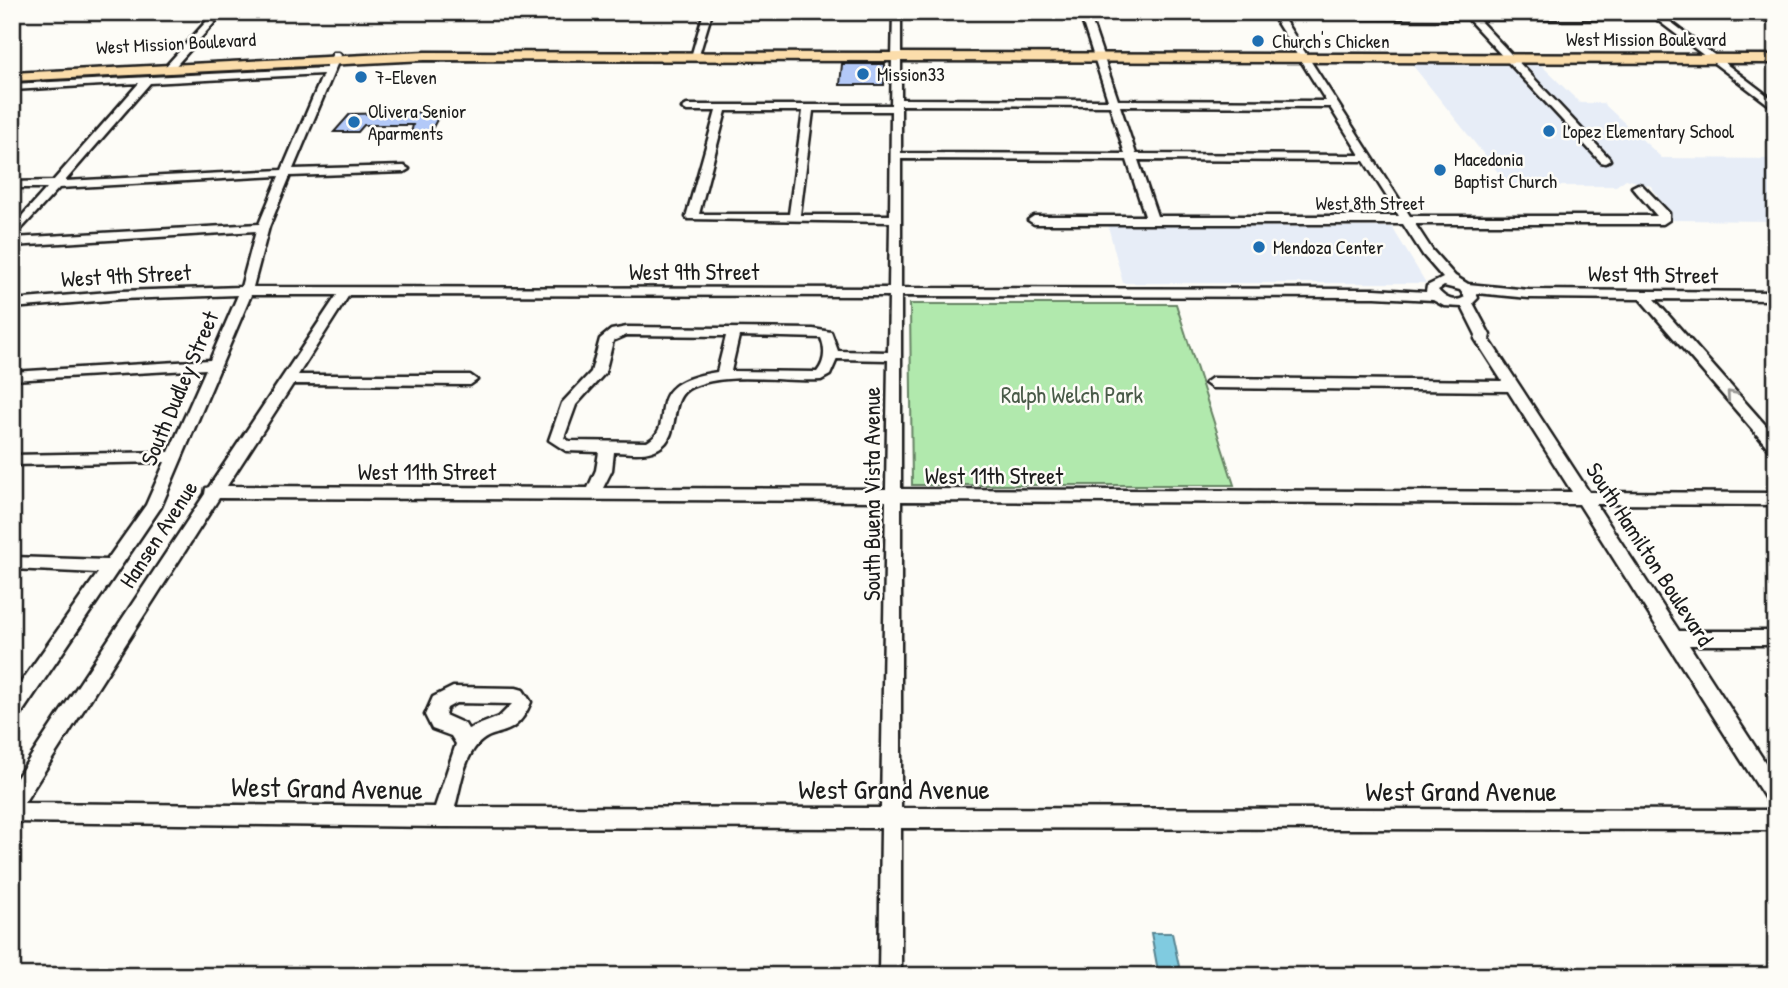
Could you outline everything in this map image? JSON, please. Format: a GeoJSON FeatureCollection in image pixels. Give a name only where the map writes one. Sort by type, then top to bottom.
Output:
{"type":"FeatureCollection","features":[{"type":"Feature","properties":{"kind":"main road","name":"West Mission Boulevard"},"geometry":{"type":"LineString","coordinates":[[332,62],[425,56],[694,55],[1776,59]]}},
{"type":"Feature","properties":{"kind":"main road"},"geometry":{"type":"LineString","coordinates":[[12,76],[172,66],[332,62]]}},
{"type":"Feature","properties":{"kind":"main road","name":"West Mission Boulevard"},"geometry":{"type":"LineString","coordinates":[[12,69],[172,66]]}},
{"type":"Feature","properties":{"kind":"street"},"geometry":{"type":"LineString","coordinates":[[172,66],[220,12]]}},
{"type":"Feature","properties":{"kind":"street"},"geometry":{"type":"LineString","coordinates":[[694,55],[708,12]]}},
{"type":"Feature","properties":{"kind":"street"},"geometry":{"type":"LineString","coordinates":[[897,13],[1776,17]]}},
{"type":"Feature","properties":{"kind":"street","name":"South Buena Vista Avenue"},"geometry":{"type":"LineString","coordinates":[[890,976],[896,498],[894,356],[897,13]]}},
{"type":"Feature","properties":{"kind":"street"},"geometry":{"type":"LineString","coordinates":[[1084,14],[1152,220]]}},
{"type":"Feature","properties":{"kind":"street","name":"South Hamilton Boulevard"},"geometry":{"type":"LineString","coordinates":[[1276,14],[1427,252],[1436,258],[1445,275],[1464,293],[1483,335],[1482,339]]}},
{"type":"Feature","properties":{"kind":"street"},"geometry":{"type":"LineString","coordinates":[[1469,14],[1605,160]]}},
{"type":"Feature","properties":{"kind":"street"},"geometry":{"type":"LineString","coordinates":[[1656,15],[1774,105]]}},
{"type":"Feature","properties":{"kind":"street"},"geometry":{"type":"LineString","coordinates":[[1754,15],[1776,30]]}},
{"type":"Feature","properties":{"kind":"street","name":"West Mission Boulevard"},"geometry":{"type":"LineString","coordinates":[[12,87],[147,80],[332,62]]}},
{"type":"Feature","properties":{"kind":"street","name":"South Dudley Street"},"geometry":{"type":"LineString","coordinates":[[15,702],[153,507],[212,364],[246,290],[263,227],[332,62]]}},
{"type":"Feature","properties":{"kind":"street"},"geometry":{"type":"LineString","coordinates":[[12,234],[147,80]]}},
{"type":"Feature","properties":{"kind":"street"},"geometry":{"type":"LineString","coordinates":[[687,108],[807,109],[1113,102],[1331,104]]}},
{"type":"Feature","properties":{"kind":"street"},"geometry":{"type":"LineString","coordinates":[[722,108],[692,217],[896,219]]}},
{"type":"Feature","properties":{"kind":"street"},"geometry":{"type":"LineString","coordinates":[[794,217],[807,109]]}},
{"type":"Feature","properties":{"kind":"street"},"geometry":{"type":"LineString","coordinates":[[897,156],[1365,158]]}},
{"type":"Feature","properties":{"kind":"street"},"geometry":{"type":"LineString","coordinates":[[12,185],[56,186],[404,169]]}},
{"type":"Feature","properties":{"kind":"street","name":"West 8th Street"},"geometry":{"type":"LineString","coordinates":[[1034,220],[1662,220],[1663,213],[1638,187]]}},
{"type":"Feature","properties":{"kind":"street"},"geometry":{"type":"LineString","coordinates":[[12,242],[263,227]]}},
{"type":"Feature","properties":{"kind":"street","name":"South Hamilton Boulevard"},"geometry":{"type":"LineString","coordinates":[[1427,252],[1424,257],[1436,276],[1437,292],[1458,311],[1472,334],[1482,339],[1776,796]]}},
{"type":"Feature","properties":{"kind":"street","name":"West 9th Street"},"geometry":{"type":"LineString","coordinates":[[12,304],[121,295],[246,290],[1437,292]]}},
{"type":"Feature","properties":{"kind":"street","name":"Hansen Avenue"},"geometry":{"type":"LineString","coordinates":[[12,803],[212,492],[345,292]]}},
{"type":"Feature","properties":{"kind":"street"},"geometry":{"type":"LineString","coordinates":[[1437,292],[1464,293]]}},
{"type":"Feature","properties":{"kind":"street"},"geometry":{"type":"LineString","coordinates":[[1437,292],[1464,293]]}},
{"type":"Feature","properties":{"kind":"street","name":"West 9th Street"},"geometry":{"type":"LineString","coordinates":[[1464,293],[1776,296]]}},
{"type":"Feature","properties":{"kind":"street"},"geometry":{"type":"LineString","coordinates":[[1644,295],[1776,447]]}},
{"type":"Feature","properties":{"kind":"street"},"geometry":{"type":"LineString","coordinates":[[616,333],[733,333],[826,335],[831,342],[828,369],[821,376],[703,378],[675,392],[667,421],[667,433],[662,442],[604,459],[556,440],[556,432],[569,403],[598,373],[607,339],[616,333]]}},
{"type":"Feature","properties":{"kind":"street"},"geometry":{"type":"LineString","coordinates":[[723,376],[733,333]]}},
{"type":"Feature","properties":{"kind":"street"},"geometry":{"type":"LineString","coordinates":[[831,355],[894,356]]}},
{"type":"Feature","properties":{"kind":"street"},"geometry":{"type":"LineString","coordinates":[[12,376],[212,364]]}},
{"type":"Feature","properties":{"kind":"street"},"geometry":{"type":"LineString","coordinates":[[287,379],[470,380]]}},
{"type":"Feature","properties":{"kind":"street"},"geometry":{"type":"LineString","coordinates":[[1212,383],[1512,386]]}},
{"type":"Feature","properties":{"kind":"street"},"geometry":{"type":"LineString","coordinates":[[12,460],[175,457]]}},
{"type":"Feature","properties":{"kind":"street"},"geometry":{"type":"LineString","coordinates":[[592,495],[604,459]]}},
{"type":"Feature","properties":{"kind":"street","name":"West 11th Street"},"geometry":{"type":"LineString","coordinates":[[212,492],[896,498],[1776,499]]}},
{"type":"Feature","properties":{"kind":"street"},"geometry":{"type":"LineString","coordinates":[[12,563],[113,567]]}},
{"type":"Feature","properties":{"kind":"street"},"geometry":{"type":"LineString","coordinates":[[1675,638],[1776,638]]}},
{"type":"Feature","properties":{"kind":"street"},"geometry":{"type":"LineString","coordinates":[[442,817],[466,744]]}},
{"type":"Feature","properties":{"kind":"street","name":"West Grand Avenue"},"geometry":{"type":"LineString","coordinates":[[12,812],[442,817],[1776,820]]}},
{"type":"Feature","properties":{"kind":"shaded area","name":"Lopez Elementary School"},"geometry":{"type":"Polygon","coordinates":[[[1410,62],[1538,62],[1580,103],[1603,103],[1662,158],[1776,159],[1776,221],[1672,220],[1651,186],[1626,179],[1616,186],[1509,186],[1410,62]]]}},
{"type":"Feature","properties":{"kind":"shaded area","name":"Mendoza Center"},"geometry":{"type":"Polygon","coordinates":[[[1108,226],[1392,227],[1426,283],[1123,283],[1108,226]]]}},
{"type":"Feature","properties":{"kind":"green space","name":"Ralph Welch Park"},"geometry":{"type":"Polygon","coordinates":[[[910,304],[1176,304],[1234,485],[912,485],[910,304]]]}},
{"type":"Feature","properties":{"kind":"water"},"geometry":{"type":"Polygon","coordinates":[[[1151,933],[1172,933],[1180,971],[1158,971],[1151,933]]]}},
{"type":"Feature","properties":{"kind":"building","name":"Mission33"},"geometry":{"type":"Polygon","coordinates":[[[842,64],[885,64],[884,85],[840,85],[842,64]]]}},
{"type":"Feature","properties":{"kind":"building","name":"Olivera Senior Aparments"},"geometry":{"type":"Polygon","coordinates":[[[441,112],[430,133],[411,133],[413,125],[364,125],[358,132],[334,132],[350,114],[441,112]]]}},
{"type":"Feature","properties":{"kind":"place","name":"Church's Chicken"},"geometry":{"type":"Point","coordinates":[1258,41]}},
{"type":"Feature","properties":{"kind":"place","name":"Mission33"},"geometry":{"type":"Point","coordinates":[863,74]}},
{"type":"Feature","properties":{"kind":"place","name":"7-Eleven"},"geometry":{"type":"Point","coordinates":[361,77]}},
{"type":"Feature","properties":{"kind":"place","name":"Olivera Senior Aparments"},"geometry":{"type":"Point","coordinates":[354,122]}},
{"type":"Feature","properties":{"kind":"place","name":"Lopez Elementary School"},"geometry":{"type":"Point","coordinates":[1549,131]}},
{"type":"Feature","properties":{"kind":"place","name":"Macedonia Baptist Church"},"geometry":{"type":"Point","coordinates":[1440,170]}},
{"type":"Feature","properties":{"kind":"place","name":"Mendoza Center"},"geometry":{"type":"Point","coordinates":[1259,247]}}]}
